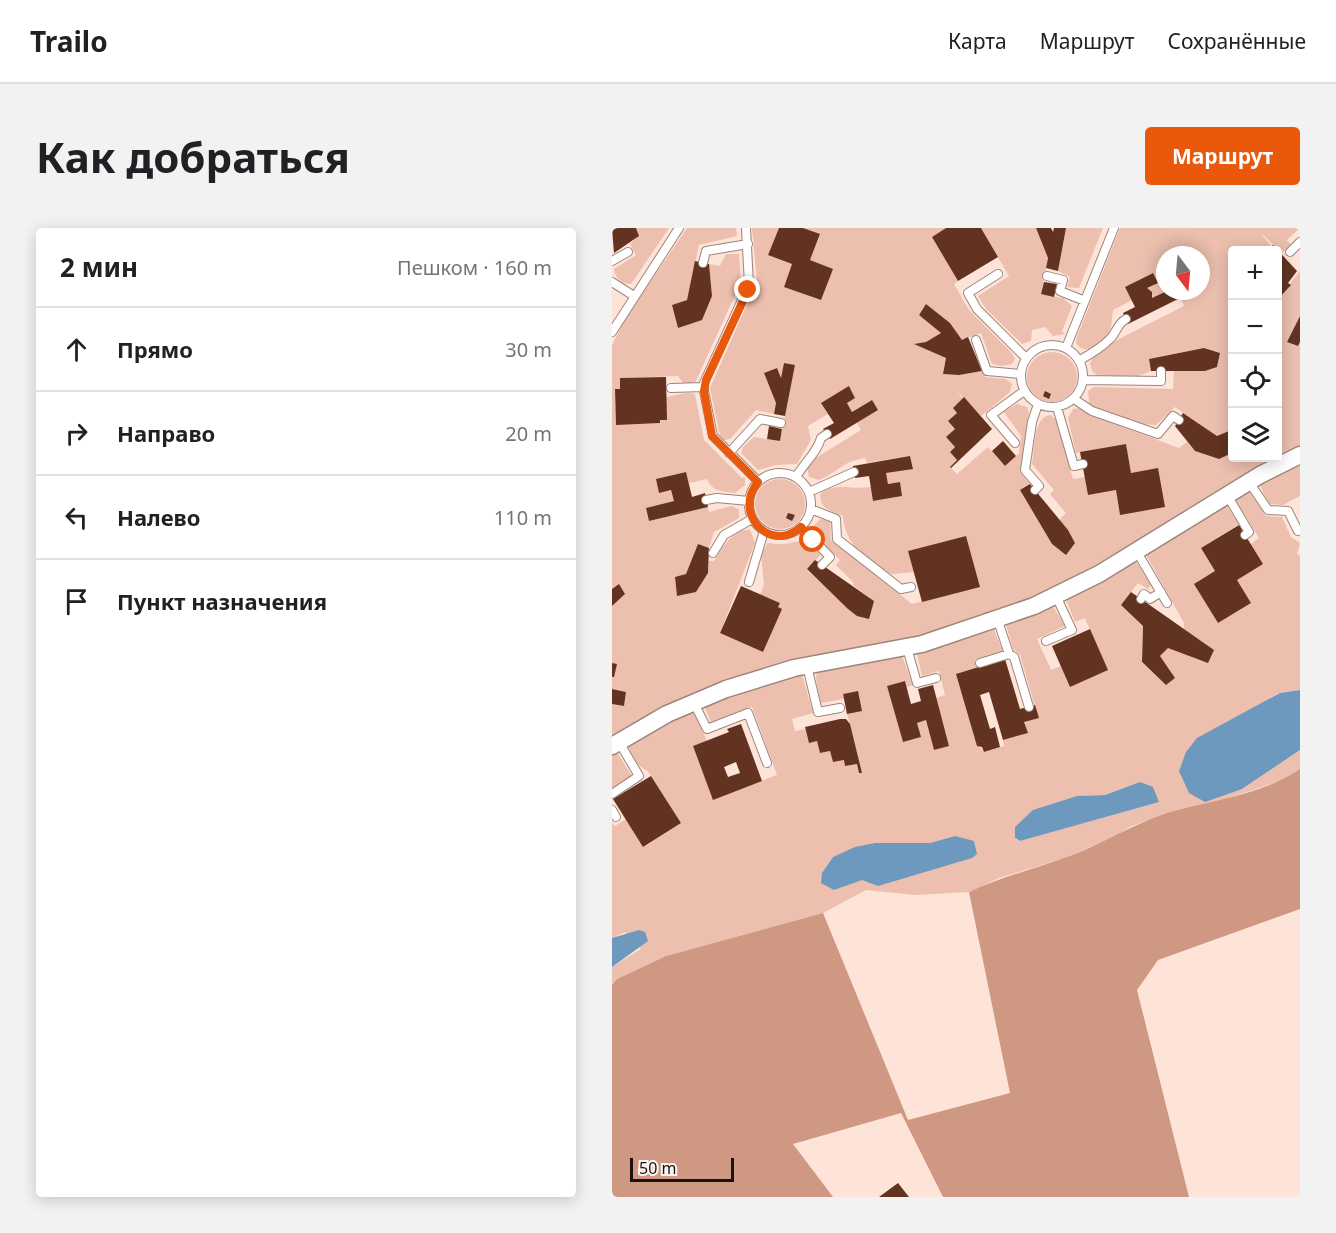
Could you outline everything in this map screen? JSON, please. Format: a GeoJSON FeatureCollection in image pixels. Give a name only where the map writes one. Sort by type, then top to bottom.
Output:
{"type":"FeatureCollection","features":[{"type":"Feature","properties":{"kind":"street"},"geometry":{"type":"LineString","coordinates":[[615,744],[693,701],[764,676],[907,648],[998,621],[1056,596],[1137,552],[1227,495],[1300,455]]}},
{"type":"Feature","properties":{"kind":"lane"},"geometry":{"type":"LineString","coordinates":[[612,332],[679,228]]}},
{"type":"Feature","properties":{"kind":"lane"},"geometry":{"type":"LineString","coordinates":[[746,228],[750,285],[704,387],[712,436],[758,482]]}},
{"type":"Feature","properties":{"kind":"lane"},"geometry":{"type":"LineString","coordinates":[[1066,348],[1114,228]]}},
{"type":"Feature","properties":{"kind":"lane"},"geometry":{"type":"LineString","coordinates":[[1290,252],[1300,242]]}},
{"type":"Feature","properties":{"kind":"lane"},"geometry":{"type":"LineString","coordinates":[[703,262],[706,251],[748,244]]}},
{"type":"Feature","properties":{"kind":"lane"},"geometry":{"type":"LineString","coordinates":[[612,261],[628,252]]}},
{"type":"Feature","properties":{"kind":"lane"},"geometry":{"type":"LineString","coordinates":[[998,274],[968,293],[977,309],[1026,358]]}},
{"type":"Feature","properties":{"kind":"lane"},"geometry":{"type":"LineString","coordinates":[[1047,276],[1063,280],[1058,291],[1085,301]]}},
{"type":"Feature","properties":{"kind":"lane"},"geometry":{"type":"LineString","coordinates":[[612,282],[634,296]]}},
{"type":"Feature","properties":{"kind":"lane"},"geometry":{"type":"LineString","coordinates":[[1080,360],[1095,352],[1113,336],[1121,321],[1126,319]]}},
{"type":"Feature","properties":{"kind":"lane"},"geometry":{"type":"LineString","coordinates":[[976,340],[987,371],[1021,374]]}},
{"type":"Feature","properties":{"kind":"lane"},"geometry":{"type":"LineString","coordinates":[[1048,345],[1066,348],[1080,360],[1083,380],[1074,399],[1057,407],[1038,404],[1024,391],[1021,374],[1026,358],[1040,347],[1048,345]]}},
{"type":"Feature","properties":{"kind":"lane"},"geometry":{"type":"LineString","coordinates":[[1083,380],[1161,381],[1161,371]]}},
{"type":"Feature","properties":{"kind":"lane"},"geometry":{"type":"LineString","coordinates":[[671,388],[704,387]]}},
{"type":"Feature","properties":{"kind":"lane"},"geometry":{"type":"LineString","coordinates":[[1015,443],[991,415],[1024,391]]}},
{"type":"Feature","properties":{"kind":"lane"},"geometry":{"type":"LineString","coordinates":[[1074,399],[1092,411],[1158,434],[1173,416],[1179,420]]}},
{"type":"Feature","properties":{"kind":"lane"},"geometry":{"type":"LineString","coordinates":[[1035,490],[1039,486],[1025,470],[1032,422],[1038,404]]}},
{"type":"Feature","properties":{"kind":"lane"},"geometry":{"type":"LineString","coordinates":[[1057,407],[1074,466],[1083,464]]}},
{"type":"Feature","properties":{"kind":"lane"},"geometry":{"type":"LineString","coordinates":[[729,453],[760,419],[781,423]]}},
{"type":"Feature","properties":{"kind":"lane"},"geometry":{"type":"LineString","coordinates":[[796,477],[805,462],[818,450],[821,438],[826,434]]}},
{"type":"Feature","properties":{"kind":"lane"},"geometry":{"type":"LineString","coordinates":[[809,492],[854,472]]}},
{"type":"Feature","properties":{"kind":"lane"},"geometry":{"type":"LineString","coordinates":[[777,473],[796,477],[809,492],[812,509],[801,527],[784,535],[764,531],[752,519],[749,501],[752,489],[758,482],[777,473]]}},
{"type":"Feature","properties":{"kind":"lane"},"geometry":{"type":"LineString","coordinates":[[1249,482],[1268,510],[1288,511],[1298,531]]}},
{"type":"Feature","properties":{"kind":"lane"},"geometry":{"type":"LineString","coordinates":[[1227,495],[1250,532],[1245,535]]}},
{"type":"Feature","properties":{"kind":"lane"},"geometry":{"type":"LineString","coordinates":[[706,500],[717,498],[749,501]]}},
{"type":"Feature","properties":{"kind":"lane"},"geometry":{"type":"LineString","coordinates":[[812,509],[836,519],[837,539],[901,590],[911,587]]}},
{"type":"Feature","properties":{"kind":"lane"},"geometry":{"type":"LineString","coordinates":[[1290,514],[1300,509]]}},
{"type":"Feature","properties":{"kind":"lane"},"geometry":{"type":"LineString","coordinates":[[713,553],[724,535],[752,519]]}},
{"type":"Feature","properties":{"kind":"lane"},"geometry":{"type":"LineString","coordinates":[[801,527],[830,557],[822,565]]}},
{"type":"Feature","properties":{"kind":"lane"},"geometry":{"type":"LineString","coordinates":[[749,582],[764,531]]}},
{"type":"Feature","properties":{"kind":"lane"},"geometry":{"type":"LineString","coordinates":[[1137,552],[1167,603]]}},
{"type":"Feature","properties":{"kind":"lane"},"geometry":{"type":"LineString","coordinates":[[1141,599],[1144,594],[1150,599],[1161,592]]}},
{"type":"Feature","properties":{"kind":"lane"},"geometry":{"type":"LineString","coordinates":[[1046,641],[1072,630],[1056,596]]}},
{"type":"Feature","properties":{"kind":"lane"},"geometry":{"type":"LineString","coordinates":[[998,621],[1009,654],[1014,657],[1029,706]]}},
{"type":"Feature","properties":{"kind":"lane"},"geometry":{"type":"LineString","coordinates":[[907,648],[918,683],[925,684],[936,678]]}},
{"type":"Feature","properties":{"kind":"lane"},"geometry":{"type":"LineString","coordinates":[[980,663],[1009,654]]}},
{"type":"Feature","properties":{"kind":"lane"},"geometry":{"type":"LineString","coordinates":[[807,666],[818,712],[840,708]]}},
{"type":"Feature","properties":{"kind":"lane"},"geometry":{"type":"LineString","coordinates":[[693,701],[707,729],[748,714],[767,763]]}},
{"type":"Feature","properties":{"kind":"lane"},"geometry":{"type":"LineString","coordinates":[[612,794],[639,776],[615,744]]}},
{"type":"Feature","properties":{"kind":"shaded area"},"geometry":{"type":"Polygon","coordinates":[[[636,228],[669,228],[631,284],[628,284],[617,278],[614,269],[636,255],[630,244],[638,236],[636,228]]]}},
{"type":"Feature","properties":{"kind":"shaded area"},"geometry":{"type":"Polygon","coordinates":[[[687,228],[736,228],[737,236],[699,245],[687,300],[672,305],[678,328],[702,319],[712,296],[709,264],[720,266],[726,254],[739,254],[741,282],[695,383],[684,384],[678,376],[620,378],[620,389],[615,389],[616,424],[660,423],[666,397],[685,393],[695,394],[704,440],[742,478],[745,477],[745,485],[735,493],[722,491],[711,486],[707,479],[689,483],[685,472],[657,479],[659,493],[671,490],[674,501],[646,508],[649,521],[708,507],[709,512],[731,506],[739,509],[739,518],[714,532],[709,548],[698,544],[686,574],[675,578],[677,596],[696,592],[708,573],[709,561],[714,561],[724,545],[738,532],[750,530],[755,543],[720,633],[763,652],[781,609],[778,607],[780,603],[760,595],[764,585],[761,554],[768,543],[781,544],[804,540],[810,543],[821,554],[807,570],[857,616],[874,601],[853,585],[854,583],[836,565],[840,560],[816,537],[814,526],[820,519],[830,521],[831,540],[912,604],[979,586],[966,536],[909,551],[914,572],[892,574],[866,559],[852,543],[844,526],[843,516],[823,506],[821,493],[838,487],[871,487],[874,501],[902,496],[900,482],[888,484],[886,473],[913,468],[910,456],[867,463],[865,458],[845,464],[819,480],[809,477],[807,466],[811,461],[861,430],[857,423],[877,410],[871,400],[852,412],[847,403],[855,397],[849,387],[822,403],[828,414],[808,426],[811,440],[797,464],[776,465],[758,470],[741,453],[743,447],[754,437],[780,441],[795,365],[784,363],[781,378],[777,368],[764,373],[776,403],[774,414],[756,410],[730,439],[724,440],[720,436],[710,388],[757,282],[752,228],[779,228],[768,255],[792,264],[784,286],[820,300],[832,269],[810,260],[820,235],[803,228],[946,228],[932,237],[958,281],[954,284],[969,310],[1011,352],[1015,359],[1012,364],[1002,366],[992,364],[981,333],[962,340],[950,323],[926,304],[919,315],[941,333],[926,342],[915,344],[946,358],[943,374],[959,375],[982,371],[985,377],[1006,379],[1012,384],[1010,392],[981,416],[957,391],[963,399],[953,408],[957,413],[948,421],[955,429],[946,437],[955,447],[950,452],[957,460],[950,467],[957,474],[988,447],[1005,466],[1019,453],[1021,436],[1004,412],[1017,404],[1027,407],[1029,413],[1020,472],[1030,484],[1020,490],[1052,544],[1066,554],[1075,543],[1059,520],[1066,513],[1050,494],[1054,490],[1032,464],[1038,427],[1045,417],[1051,415],[1056,420],[1073,479],[1085,477],[1088,495],[1116,490],[1120,515],[1131,473],[1126,444],[1076,453],[1068,418],[1073,409],[1080,408],[1090,415],[1179,448],[1187,442],[1195,451],[1219,459],[1228,455],[1228,462],[1267,462],[1107,558],[1038,595],[1002,610],[911,638],[766,666],[676,701],[612,735],[612,704],[624,706],[626,692],[612,689],[612,677],[617,665],[612,663],[612,606],[625,594],[619,584],[612,589],[612,345],[626,318],[687,228]]]}},
{"type":"Feature","properties":{"kind":"shaded area"},"geometry":{"type":"Polygon","coordinates":[[[981,228],[1036,228],[1048,258],[1041,294],[1063,298],[1072,306],[1062,331],[1065,334],[1053,336],[1045,327],[1032,330],[1031,341],[1022,344],[986,309],[978,296],[1009,276],[981,228]]]}},
{"type":"Feature","properties":{"kind":"shaded area"},"geometry":{"type":"Polygon","coordinates":[[[1066,228],[1103,228],[1079,288],[1067,287],[1070,277],[1058,271],[1066,228]]]}},
{"type":"Feature","properties":{"kind":"shaded area"},"geometry":{"type":"Polygon","coordinates":[[[1120,228],[1300,228],[1287,240],[1291,244],[1282,253],[1282,246],[1275,246],[1260,232],[1271,246],[1228,246],[1228,431],[1217,436],[1175,407],[1156,425],[1138,424],[1094,408],[1089,403],[1088,391],[1094,387],[1173,389],[1174,371],[1205,371],[1217,367],[1220,353],[1204,348],[1149,359],[1151,371],[1138,376],[1098,376],[1092,371],[1090,363],[1094,356],[1119,339],[1184,306],[1181,300],[1210,300],[1210,246],[1156,246],[1156,281],[1152,273],[1126,287],[1132,300],[1113,310],[1111,328],[1099,344],[1085,349],[1076,343],[1120,228]]]}},
{"type":"Feature","properties":{"kind":"shaded area"},"geometry":{"type":"Polygon","coordinates":[[[1300,271],[1300,316],[1287,342],[1298,346],[1300,342],[1300,445],[1282,453],[1282,300],[1282,294],[1300,271]]]}},
{"type":"Feature","properties":{"kind":"shaded area"},"geometry":{"type":"Polygon","coordinates":[[[1156,284],[1156,296],[1152,298],[1152,292],[1147,288],[1156,284]]]}},
{"type":"Feature","properties":{"kind":"shaded area"},"geometry":{"type":"Polygon","coordinates":[[[1047,352],[1057,352],[1070,359],[1077,372],[1077,382],[1070,395],[1057,402],[1047,402],[1038,398],[1031,391],[1027,382],[1027,372],[1031,363],[1038,356],[1047,352]]]}},
{"type":"Feature","properties":{"kind":"shaded area"},"geometry":{"type":"Polygon","coordinates":[[[1300,461],[1300,496],[1283,505],[1269,504],[1259,484],[1300,461]]]}},
{"type":"Feature","properties":{"kind":"shaded area"},"geometry":{"type":"Polygon","coordinates":[[[785,479],[798,486],[804,494],[804,514],[798,522],[790,528],[775,529],[762,522],[756,514],[755,499],[762,486],[770,480],[785,479]]]}},
{"type":"Feature","properties":{"kind":"shaded area"},"geometry":{"type":"Polygon","coordinates":[[[1247,491],[1266,516],[1282,517],[1291,537],[1300,543],[1297,554],[1300,556],[1300,690],[1279,693],[1265,701],[1242,789],[1300,750],[1300,769],[1285,779],[1215,803],[1175,811],[1131,826],[1117,835],[1065,858],[999,878],[969,892],[915,895],[866,890],[823,913],[666,956],[617,979],[612,985],[612,967],[641,949],[625,932],[612,938],[612,823],[615,826],[626,819],[644,847],[681,823],[648,771],[634,759],[629,742],[690,711],[695,715],[707,741],[693,746],[713,799],[777,775],[752,707],[711,723],[704,705],[766,682],[802,675],[813,713],[792,719],[795,731],[805,729],[809,742],[817,741],[820,753],[830,751],[833,762],[844,760],[846,766],[857,764],[859,773],[862,773],[847,714],[862,710],[857,691],[843,694],[844,699],[821,703],[816,679],[817,672],[902,656],[913,685],[907,687],[905,681],[887,686],[903,742],[920,737],[917,723],[926,720],[934,750],[949,745],[936,698],[945,695],[939,671],[922,676],[917,653],[994,630],[1003,651],[975,660],[977,668],[976,743],[984,752],[1004,746],[1003,740],[1027,733],[1024,722],[1038,717],[1020,655],[1013,649],[1006,625],[1053,606],[1065,626],[1037,639],[1051,670],[1061,666],[1070,687],[1107,669],[1085,618],[1075,622],[1066,599],[1132,562],[1137,563],[1151,585],[1148,589],[1138,583],[1121,605],[1143,626],[1142,663],[1166,685],[1175,678],[1160,656],[1168,648],[1214,650],[1184,629],[1184,623],[1146,555],[1227,506],[1239,524],[1201,548],[1215,571],[1218,623],[1251,603],[1237,580],[1251,544],[1259,538],[1236,498],[1247,491]],[[1140,782],[1105,795],[1078,796],[1063,802],[1015,839],[1020,841],[1158,802],[1140,782]],[[955,836],[930,843],[875,843],[833,857],[822,873],[863,880],[961,838],[955,836]]]}},
{"type":"Feature","properties":{"kind":"shaded area"},"geometry":{"type":"Polygon","coordinates":[[[612,753],[618,754],[632,776],[612,789],[612,753]]]}},
{"type":"Feature","properties":{"kind":"shaded area"},"geometry":{"type":"Polygon","coordinates":[[[1300,769],[1300,909],[1158,960],[1137,990],[1189,1197],[943,1197],[901,1113],[793,1144],[833,1197],[612,1197],[612,985],[617,979],[666,956],[823,913],[908,1120],[1010,1093],[969,892],[1078,853],[1132,827],[1174,811],[1271,785],[1300,769]]]}},
{"type":"Feature","properties":{"kind":"water"},"geometry":{"type":"Polygon","coordinates":[[[1300,690],[1300,750],[1242,789],[1205,802],[1189,793],[1179,771],[1186,752],[1197,738],[1280,693],[1300,690]]]}},
{"type":"Feature","properties":{"kind":"water"},"geometry":{"type":"Polygon","coordinates":[[[1140,782],[1153,787],[1159,802],[1020,841],[1015,838],[1015,827],[1033,810],[1077,796],[1105,795],[1140,782]]]}},
{"type":"Feature","properties":{"kind":"water"},"geometry":{"type":"Polygon","coordinates":[[[955,836],[974,841],[977,854],[972,858],[878,886],[862,880],[834,890],[821,883],[822,873],[833,857],[855,847],[875,843],[930,843],[955,836]]]}},
{"type":"Feature","properties":{"kind":"water"},"geometry":{"type":"Polygon","coordinates":[[[639,930],[645,932],[648,941],[612,967],[612,938],[639,930]]]}},
{"type":"Feature","properties":{"kind":"building"},"geometry":{"type":"Polygon","coordinates":[[[612,228],[636,228],[639,236],[614,253],[612,228]]]}},
{"type":"Feature","properties":{"kind":"building"},"geometry":{"type":"Polygon","coordinates":[[[779,228],[803,228],[820,234],[810,260],[833,269],[821,300],[784,287],[792,264],[768,255],[779,228]]]}},
{"type":"Feature","properties":{"kind":"building"},"geometry":{"type":"Polygon","coordinates":[[[946,228],[981,228],[998,257],[958,281],[932,237],[946,228]]]}},
{"type":"Feature","properties":{"kind":"building"},"geometry":{"type":"Polygon","coordinates":[[[1036,228],[1051,228],[1053,232],[1054,228],[1066,228],[1058,271],[1046,268],[1048,258],[1036,228]]]}},
{"type":"Feature","properties":{"kind":"building"},"geometry":{"type":"Polygon","coordinates":[[[1282,254],[1297,271],[1288,283],[1291,285],[1282,295],[1282,254]]]}},
{"type":"Feature","properties":{"kind":"building"},"geometry":{"type":"Polygon","coordinates":[[[695,261],[709,264],[712,296],[702,320],[678,328],[672,305],[687,300],[695,261]]]}},
{"type":"Feature","properties":{"kind":"building"},"geometry":{"type":"Polygon","coordinates":[[[1153,273],[1156,284],[1147,288],[1152,292],[1152,298],[1156,296],[1156,300],[1176,300],[1128,324],[1123,313],[1135,307],[1125,287],[1153,273]]]}},
{"type":"Feature","properties":{"kind":"building"},"geometry":{"type":"Polygon","coordinates":[[[1044,282],[1057,284],[1054,297],[1041,294],[1044,282]]]}},
{"type":"Feature","properties":{"kind":"building"},"geometry":{"type":"Polygon","coordinates":[[[926,304],[950,323],[962,340],[968,337],[982,371],[959,375],[943,374],[946,358],[914,344],[926,342],[941,333],[919,315],[926,304]]]}},
{"type":"Feature","properties":{"kind":"building"},"geometry":{"type":"Polygon","coordinates":[[[1300,316],[1300,342],[1298,346],[1287,342],[1300,316]]]}},
{"type":"Feature","properties":{"kind":"building"},"geometry":{"type":"Polygon","coordinates":[[[1204,348],[1220,353],[1217,367],[1205,371],[1151,371],[1149,359],[1204,348]]]}},
{"type":"Feature","properties":{"kind":"building"},"geometry":{"type":"Polygon","coordinates":[[[784,363],[795,365],[785,416],[774,414],[776,403],[764,373],[777,368],[781,378],[784,363]]]}},
{"type":"Feature","properties":{"kind":"building"},"geometry":{"type":"Polygon","coordinates":[[[666,377],[667,420],[660,420],[660,423],[616,425],[615,389],[620,389],[620,378],[666,377]]]}},
{"type":"Feature","properties":{"kind":"building"},"geometry":{"type":"Polygon","coordinates":[[[849,386],[855,398],[847,403],[852,412],[872,400],[878,410],[830,439],[823,429],[834,423],[821,403],[849,386]]]}},
{"type":"Feature","properties":{"kind":"building"},"geometry":{"type":"Polygon","coordinates":[[[1045,391],[1051,394],[1049,399],[1043,396],[1045,391]]]}},
{"type":"Feature","properties":{"kind":"building"},"geometry":{"type":"Polygon","coordinates":[[[964,397],[992,429],[951,468],[957,460],[950,452],[955,447],[946,437],[955,429],[948,421],[957,413],[953,408],[964,397]]]}},
{"type":"Feature","properties":{"kind":"building"},"geometry":{"type":"Polygon","coordinates":[[[1183,413],[1217,436],[1228,431],[1228,455],[1219,459],[1195,451],[1175,426],[1183,413]]]}},
{"type":"Feature","properties":{"kind":"building"},"geometry":{"type":"Polygon","coordinates":[[[769,426],[782,429],[780,441],[767,439],[769,426]]]}},
{"type":"Feature","properties":{"kind":"building"},"geometry":{"type":"Polygon","coordinates":[[[1003,441],[1016,456],[1005,466],[992,451],[1003,441]]]}},
{"type":"Feature","properties":{"kind":"building"},"geometry":{"type":"Polygon","coordinates":[[[1126,444],[1131,473],[1158,468],[1165,507],[1120,515],[1116,490],[1088,495],[1080,452],[1126,444]]]}},
{"type":"Feature","properties":{"kind":"building"},"geometry":{"type":"Polygon","coordinates":[[[910,456],[913,469],[886,473],[888,484],[900,482],[902,496],[873,501],[869,476],[855,478],[853,466],[910,456]]]}},
{"type":"Feature","properties":{"kind":"building"},"geometry":{"type":"Polygon","coordinates":[[[686,472],[692,497],[705,493],[708,507],[649,521],[646,508],[674,501],[671,490],[659,493],[656,479],[686,472]]]}},
{"type":"Feature","properties":{"kind":"building"},"geometry":{"type":"Polygon","coordinates":[[[1030,484],[1068,530],[1075,543],[1066,555],[1052,544],[1020,490],[1030,484]]]}},
{"type":"Feature","properties":{"kind":"building"},"geometry":{"type":"Polygon","coordinates":[[[788,513],[795,515],[792,521],[786,518],[788,513]]]}},
{"type":"Feature","properties":{"kind":"building"},"geometry":{"type":"Polygon","coordinates":[[[1239,525],[1263,564],[1237,580],[1251,603],[1218,623],[1194,584],[1215,571],[1201,548],[1239,525]]]}},
{"type":"Feature","properties":{"kind":"building"},"geometry":{"type":"Polygon","coordinates":[[[966,536],[980,587],[922,602],[908,551],[966,536]]]}},
{"type":"Feature","properties":{"kind":"building"},"geometry":{"type":"Polygon","coordinates":[[[698,544],[709,548],[708,573],[696,592],[677,596],[675,577],[686,574],[698,544]]]}},
{"type":"Feature","properties":{"kind":"building"},"geometry":{"type":"Polygon","coordinates":[[[815,560],[874,601],[869,619],[857,616],[848,609],[807,569],[815,560]]]}},
{"type":"Feature","properties":{"kind":"building"},"geometry":{"type":"Polygon","coordinates":[[[619,584],[625,594],[612,606],[612,589],[619,584]]]}},
{"type":"Feature","properties":{"kind":"building"},"geometry":{"type":"Polygon","coordinates":[[[741,586],[780,603],[778,607],[782,609],[763,652],[720,633],[741,586]]]}},
{"type":"Feature","properties":{"kind":"building"},"geometry":{"type":"Polygon","coordinates":[[[1131,592],[1214,650],[1208,663],[1168,648],[1160,656],[1175,678],[1166,685],[1142,662],[1143,626],[1121,605],[1131,592]]]}},
{"type":"Feature","properties":{"kind":"building"},"geometry":{"type":"Polygon","coordinates":[[[1090,629],[1108,670],[1070,687],[1052,646],[1090,629]]]}},
{"type":"Feature","properties":{"kind":"building"},"geometry":{"type":"Polygon","coordinates":[[[1005,659],[1020,709],[1035,705],[1039,718],[1024,722],[1028,733],[1003,740],[989,692],[980,695],[990,729],[995,727],[1000,747],[984,752],[982,747],[977,746],[956,674],[1005,659]]]}},
{"type":"Feature","properties":{"kind":"building"},"geometry":{"type":"Polygon","coordinates":[[[612,663],[617,664],[614,677],[612,677],[612,663]]]}},
{"type":"Feature","properties":{"kind":"building"},"geometry":{"type":"Polygon","coordinates":[[[905,681],[911,704],[921,701],[918,689],[933,685],[949,746],[934,750],[926,720],[917,723],[921,737],[903,742],[887,686],[905,681]]]}},
{"type":"Feature","properties":{"kind":"building"},"geometry":{"type":"Polygon","coordinates":[[[612,689],[626,692],[624,706],[612,704],[612,689]]]}},
{"type":"Feature","properties":{"kind":"building"},"geometry":{"type":"Polygon","coordinates":[[[858,691],[862,711],[847,714],[843,694],[858,691]]]}},
{"type":"Feature","properties":{"kind":"building"},"geometry":{"type":"Polygon","coordinates":[[[846,719],[850,724],[862,773],[859,773],[857,764],[845,766],[844,760],[833,762],[830,751],[820,753],[817,741],[809,743],[805,727],[846,719]]]}},
{"type":"Feature","properties":{"kind":"building"},"geometry":{"type":"Polygon","coordinates":[[[741,724],[762,781],[713,800],[693,746],[729,732],[727,729],[741,724]],[[736,762],[724,767],[728,777],[740,773],[736,762]]]}},
{"type":"Feature","properties":{"kind":"building"},"geometry":{"type":"Polygon","coordinates":[[[651,776],[681,823],[643,847],[613,799],[651,776]]]}},
{"type":"Feature","properties":{"kind":"building"},"geometry":{"type":"Polygon","coordinates":[[[898,1183],[909,1197],[879,1197],[898,1183]]]}},
{"type":"Feature","properties":{"kind":"route"},"geometry":{"type":"LineString","coordinates":[[748,290],[704,383],[712,436],[758,482],[752,489],[748,505],[755,524],[764,531],[781,536],[797,531],[801,527],[813,540]]}}]}
